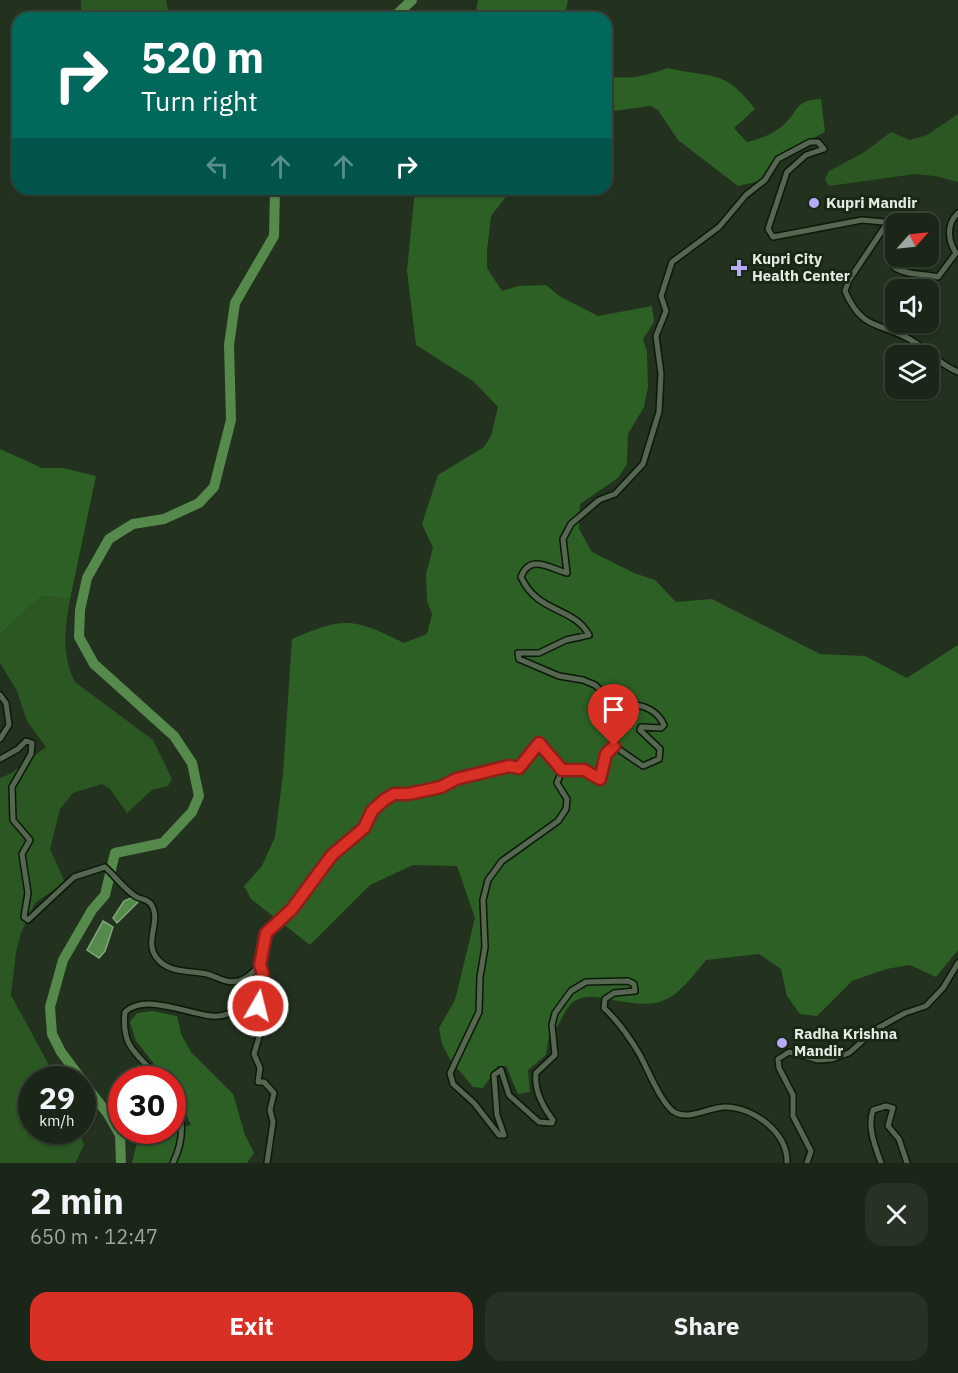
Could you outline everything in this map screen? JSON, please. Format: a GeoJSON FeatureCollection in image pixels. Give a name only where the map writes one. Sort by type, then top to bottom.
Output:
{"type":"FeatureCollection","features":[{"type":"Feature","properties":{"kind":"street"},"geometry":{"type":"LineString","coordinates":[[267,1163],[273,1122],[270,1110],[274,1093],[264,1082],[258,1082],[260,1068],[254,1054],[262,1027],[255,999],[263,974],[260,965],[266,933],[292,909],[332,855],[364,828],[372,811],[394,794],[408,794],[441,787],[456,779],[509,766],[519,768],[539,743],[562,770],[584,770],[600,779],[606,754],[614,746],[643,766],[659,759],[660,749],[640,730],[641,727],[646,726],[661,728],[664,725],[660,717],[638,704],[618,707],[595,685],[583,680],[559,676],[519,659],[518,653],[538,653],[566,640],[589,635],[577,619],[554,610],[538,600],[527,589],[522,577],[531,564],[547,565],[553,570],[569,572],[563,540],[571,524],[599,500],[615,494],[643,464],[659,412],[661,374],[656,336],[666,311],[661,296],[672,262],[719,227],[746,195],[765,180],[778,159],[810,142],[818,142],[824,149],[806,155],[787,172],[768,229],[769,234],[777,237],[862,220],[885,222]]}},
{"type":"Feature","properties":{"kind":"street"},"geometry":{"type":"LineString","coordinates":[[895,267],[907,274],[926,274],[938,277],[956,253],[949,243],[949,230],[958,213]]}},
{"type":"Feature","properties":{"kind":"street"},"geometry":{"type":"LineString","coordinates":[[885,226],[849,280],[846,291],[852,307],[873,325],[913,341],[947,368],[958,372]]}},
{"type":"Feature","properties":{"kind":"street"},"geometry":{"type":"LineString","coordinates":[[0,695],[6,703],[9,725],[0,739]]}},
{"type":"Feature","properties":{"kind":"street"},"geometry":{"type":"LineString","coordinates":[[0,759],[26,741],[32,743],[31,754],[12,787],[13,820],[30,840],[22,854],[28,893],[24,917],[27,920],[74,876],[105,867],[133,894],[146,899],[152,906],[156,918],[151,946],[156,958],[164,965],[178,971],[207,974],[231,982],[246,978],[260,965]]}},
{"type":"Feature","properties":{"kind":"street"},"geometry":{"type":"LineString","coordinates":[[562,770],[558,783],[567,799],[566,809],[558,821],[502,861],[488,880],[483,900],[486,947],[480,977],[479,1012],[450,1073],[453,1084],[474,1103],[499,1135],[504,1135],[497,1115],[493,1090],[494,1075],[501,1070],[508,1095],[539,1122],[552,1124],[553,1120],[543,1104],[535,1080],[536,1073],[555,1055],[552,1025],[555,1013],[572,991],[586,982],[628,981],[634,984],[635,991],[614,993],[605,999],[604,1008],[626,1034],[675,1113],[685,1115],[727,1107],[757,1116],[773,1127],[787,1163]]}},
{"type":"Feature","properties":{"kind":"street"},"geometry":{"type":"LineString","coordinates":[[807,1163],[811,1151],[793,1116],[793,1095],[779,1068],[778,1059],[781,1055],[795,1052],[818,1060],[832,1059],[849,1053],[876,1029],[905,1013],[926,1006],[943,988],[958,963]]}},
{"type":"Feature","properties":{"kind":"street"},"geometry":{"type":"LineString","coordinates":[[145,1066],[127,1041],[125,1012],[131,1006],[152,1005],[213,1017],[231,1013],[255,999]]}},
{"type":"Feature","properties":{"kind":"street"},"geometry":{"type":"LineString","coordinates":[[881,1163],[872,1140],[871,1116],[873,1110],[886,1106],[893,1108],[888,1126],[899,1139],[907,1163]]}},
{"type":"Feature","properties":{"kind":"street"},"geometry":{"type":"LineString","coordinates":[[173,1163],[179,1144]]}},
{"type":"Feature","properties":{"kind":"shaded area"},"geometry":{"type":"Polygon","coordinates":[[[81,0],[166,0],[169,12],[80,12],[81,0]]]}},
{"type":"Feature","properties":{"kind":"shaded area"},"geometry":{"type":"Polygon","coordinates":[[[478,0],[568,0],[565,12],[476,12],[478,0]]]}},
{"type":"Feature","properties":{"kind":"shaded area"},"geometry":{"type":"Polygon","coordinates":[[[668,68],[717,77],[735,87],[755,109],[734,128],[747,142],[777,130],[787,122],[801,104],[812,100],[821,99],[825,132],[775,158],[760,181],[738,186],[678,140],[658,110],[650,106],[612,111],[612,77],[623,78],[668,68]]]}},
{"type":"Feature","properties":{"kind":"shaded area"},"geometry":{"type":"Polygon","coordinates":[[[958,114],[958,182],[915,174],[829,186],[825,179],[829,171],[863,153],[891,132],[910,140],[927,135],[958,114]]]}},
{"type":"Feature","properties":{"kind":"shaded area"},"geometry":{"type":"Polygon","coordinates":[[[414,195],[507,195],[491,216],[487,250],[487,268],[502,291],[518,286],[546,285],[559,296],[598,316],[652,306],[654,322],[643,339],[647,352],[648,387],[644,407],[628,434],[627,464],[618,478],[580,504],[579,529],[592,552],[634,573],[655,580],[676,602],[712,599],[820,654],[865,656],[907,678],[958,645],[958,950],[936,977],[910,965],[886,969],[852,981],[817,1016],[800,1014],[787,996],[781,969],[759,954],[706,960],[684,986],[665,1000],[642,1004],[588,997],[576,1000],[549,1036],[546,1055],[528,1070],[530,1092],[518,1094],[506,1066],[498,1066],[483,1088],[473,1087],[451,1061],[442,1044],[439,1028],[455,1000],[475,918],[457,866],[413,865],[370,885],[310,945],[251,899],[244,886],[262,866],[275,837],[283,774],[292,639],[324,627],[348,623],[372,628],[404,643],[427,634],[432,614],[427,601],[426,574],[433,548],[422,524],[438,475],[484,447],[491,436],[498,407],[473,381],[416,345],[407,271],[414,195]]]}},
{"type":"Feature","properties":{"kind":"shaded area"},"geometry":{"type":"Polygon","coordinates":[[[0,449],[42,468],[63,468],[96,476],[70,599],[42,596],[0,634],[0,449]]]}},
{"type":"Feature","properties":{"kind":"shaded area"},"geometry":{"type":"Polygon","coordinates":[[[42,596],[70,599],[66,651],[75,682],[153,740],[172,779],[168,786],[152,790],[127,813],[110,789],[102,784],[73,793],[60,809],[50,849],[65,882],[35,903],[21,933],[16,952],[11,995],[49,1066],[18,1066],[18,1144],[84,1144],[75,1163],[0,1163],[0,778],[10,774],[46,747],[27,721],[17,691],[0,663],[0,634],[42,596]]]}},
{"type":"Feature","properties":{"kind":"shaded area"},"geometry":{"type":"Polygon","coordinates":[[[133,897],[139,901],[117,923],[113,918],[124,901],[133,897]]]}},
{"type":"Feature","properties":{"kind":"shaded area"},"geometry":{"type":"Polygon","coordinates":[[[103,921],[113,927],[105,951],[99,958],[87,950],[103,921]]]}},
{"type":"Feature","properties":{"kind":"shaded area"},"geometry":{"type":"Polygon","coordinates":[[[152,1011],[177,1016],[181,1034],[191,1052],[233,1094],[245,1135],[254,1153],[247,1163],[132,1163],[137,1144],[186,1144],[186,1126],[191,1125],[186,1114],[186,1066],[156,1066],[136,1041],[130,1022],[137,1013],[152,1011]]]}},
{"type":"Feature","properties":{"kind":"waterway"},"geometry":{"type":"LineString","coordinates":[[399,12],[412,0]]}},
{"type":"Feature","properties":{"kind":"waterway"},"geometry":{"type":"LineString","coordinates":[[72,1066],[52,1034],[50,1007],[63,960],[92,910],[105,895],[115,853],[163,843],[192,812],[199,796],[192,763],[174,736],[94,664],[79,637],[80,610],[87,578],[109,539],[133,524],[164,519],[199,503],[214,487],[231,420],[229,345],[235,303],[274,236],[275,195]]}},
{"type":"Feature","properties":{"kind":"waterway"},"geometry":{"type":"LineString","coordinates":[[96,1099],[120,1135],[121,1163]]}},
{"type":"Feature","properties":{"kind":"place","name":"Kupri Mandir"},"geometry":{"type":"Point","coordinates":[814,203]}},
{"type":"Feature","properties":{"kind":"place","name":"Kupri City Health Center"},"geometry":{"type":"Point","coordinates":[739,268]}},
{"type":"Feature","properties":{"kind":"place","name":"Radha Krishna Mandir"},"geometry":{"type":"Point","coordinates":[782,1043]}},
{"type":"Feature","properties":{"kind":"route"},"geometry":{"type":"LineString","coordinates":[[258,1006],[255,999],[263,974],[260,965],[266,933],[292,909],[332,855],[364,828],[372,811],[384,800],[394,794],[408,794],[441,787],[456,779],[509,766],[519,768],[524,764],[528,753],[539,743],[542,743],[556,765],[562,770],[584,770],[596,779],[600,779],[606,754],[614,746]]}}]}
